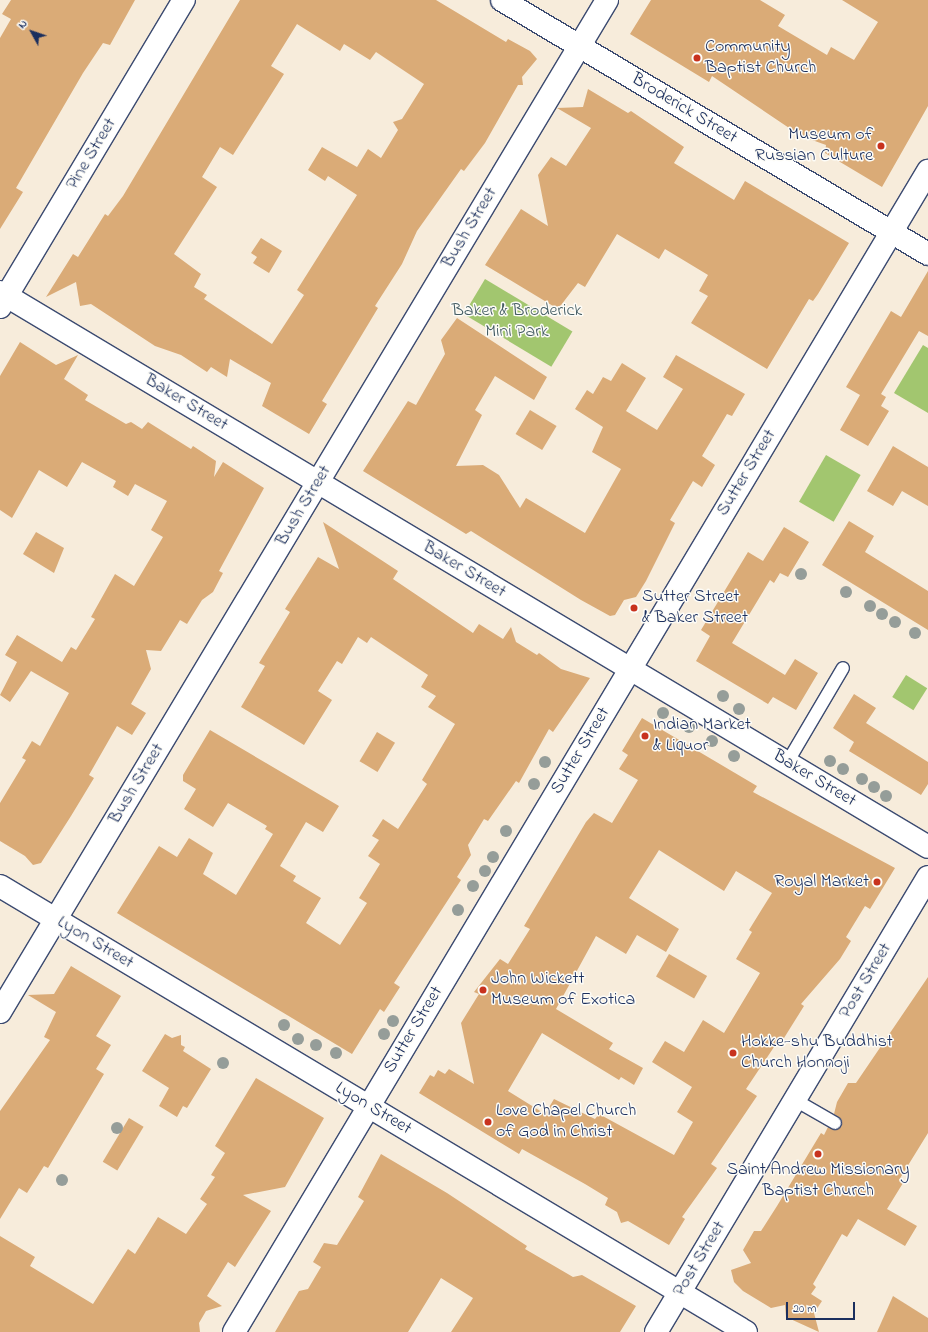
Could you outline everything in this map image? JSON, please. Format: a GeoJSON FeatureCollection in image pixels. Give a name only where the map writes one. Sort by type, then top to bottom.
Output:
{"type":"FeatureCollection","features":[{"type":"Feature","properties":{"kind":"street","name":"Pine Street"},"geometry":{"type":"LineString","coordinates":[[2,299],[184,0]]}},
{"type":"Feature","properties":{"kind":"street","name":"Broderick Street"},"geometry":{"type":"LineString","coordinates":[[502,0],[928,254]]}},
{"type":"Feature","properties":{"kind":"street","name":"Bush Street"},"geometry":{"type":"LineString","coordinates":[[0,1012],[607,0]]}},
{"type":"Feature","properties":{"kind":"street","name":"Sutter Street"},"geometry":{"type":"LineString","coordinates":[[234,1332],[928,171]]}},
{"type":"Feature","properties":{"kind":"street","name":"Baker Street"},"geometry":{"type":"LineString","coordinates":[[2,299],[318,482],[928,847]]}},
{"type":"Feature","properties":{"kind":"street","name":"Post Street"},"geometry":{"type":"LineString","coordinates":[[656,1332],[928,877]]}},
{"type":"Feature","properties":{"kind":"street","name":"Lyon Street"},"geometry":{"type":"LineString","coordinates":[[0,886],[746,1332]]}},
{"type":"Feature","properties":{"kind":"lane"},"geometry":{"type":"LineString","coordinates":[[787,763],[843,668]]}},
{"type":"Feature","properties":{"kind":"lane"},"geometry":{"type":"LineString","coordinates":[[795,1100],[835,1123]]}},
{"type":"Feature","properties":{"kind":"green space","name":"Baker & Broderick Mini Park"},"geometry":{"type":"Polygon","coordinates":[[[485,279],[572,332],[551,367],[464,314],[485,279]]]}},
{"type":"Feature","properties":{"kind":"green space"},"geometry":{"type":"Polygon","coordinates":[[[923,345],[928,348],[928,413],[894,393],[923,345]]]}},
{"type":"Feature","properties":{"kind":"green space"},"geometry":{"type":"Polygon","coordinates":[[[826,455],[861,475],[834,522],[799,502],[826,455]]]}},
{"type":"Feature","properties":{"kind":"green space"},"geometry":{"type":"Polygon","coordinates":[[[906,675],[927,688],[913,710],[892,697],[906,675]]]}},
{"type":"Feature","properties":{"kind":"building"},"geometry":{"type":"Polygon","coordinates":[[[11,0],[135,0],[110,45],[103,43],[83,73],[16,188],[23,192],[0,229],[0,38],[11,19],[2,14],[11,0]]]}},
{"type":"Feature","properties":{"kind":"building"},"geometry":{"type":"Polygon","coordinates":[[[240,0],[436,0],[506,42],[508,39],[530,51],[537,59],[522,77],[523,85],[518,85],[485,143],[464,171],[461,169],[417,231],[402,264],[375,306],[378,308],[322,401],[327,404],[309,434],[262,406],[271,383],[230,359],[227,377],[211,367],[207,372],[181,355],[155,346],[91,304],[80,306],[76,282],[46,297],[73,254],[78,257],[105,214],[108,216],[123,196],[240,0]],[[297,24],[271,66],[284,74],[233,155],[220,147],[202,177],[217,187],[174,254],[201,274],[194,287],[207,295],[204,299],[272,344],[304,295],[297,290],[357,195],[328,176],[325,181],[308,170],[322,147],[357,167],[368,149],[381,158],[398,130],[393,122],[402,119],[424,84],[376,52],[370,60],[344,44],[340,51],[297,24]]]}},
{"type":"Feature","properties":{"kind":"building"},"geometry":{"type":"Polygon","coordinates":[[[651,0],[760,0],[785,15],[778,26],[827,55],[831,47],[854,60],[878,22],[842,0],[928,0],[928,106],[882,187],[825,153],[826,145],[801,136],[712,76],[709,82],[630,34],[651,0]]]}},
{"type":"Feature","properties":{"kind":"building"},"geometry":{"type":"Polygon","coordinates":[[[588,89],[628,113],[631,111],[684,147],[674,163],[734,200],[745,181],[849,243],[813,301],[809,299],[767,369],[691,323],[708,296],[699,291],[708,275],[665,249],[659,259],[617,234],[585,287],[578,283],[558,309],[485,265],[521,209],[548,226],[538,175],[551,157],[566,166],[591,128],[557,108],[583,107],[588,89]]]}},
{"type":"Feature","properties":{"kind":"building"},"geometry":{"type":"Polygon","coordinates":[[[261,238],[282,251],[269,273],[253,263],[257,257],[251,253],[261,238]]]}},
{"type":"Feature","properties":{"kind":"building"},"geometry":{"type":"Polygon","coordinates":[[[928,271],[928,336],[919,331],[881,394],[886,397],[881,406],[889,411],[868,446],[840,430],[860,395],[846,387],[891,311],[901,317],[928,271]]]}},
{"type":"Feature","properties":{"kind":"building"},"geometry":{"type":"Polygon","coordinates":[[[457,318],[547,377],[534,400],[495,376],[475,410],[482,415],[456,466],[483,465],[499,475],[520,508],[526,498],[585,533],[621,469],[592,452],[603,427],[575,409],[587,390],[593,394],[603,377],[611,381],[622,363],[646,378],[626,411],[657,430],[683,389],[663,377],[676,355],[745,394],[732,416],[727,414],[702,456],[715,465],[702,487],[693,481],[670,520],[675,523],[646,581],[636,597],[624,600],[615,615],[610,616],[581,600],[471,531],[466,534],[363,471],[408,401],[416,405],[445,354],[441,340],[457,318]]]}},
{"type":"Feature","properties":{"kind":"building"},"geometry":{"type":"Polygon","coordinates":[[[20,342],[56,365],[78,355],[64,379],[88,395],[85,400],[126,424],[131,422],[142,429],[148,422],[191,449],[193,446],[216,461],[214,477],[223,462],[264,488],[219,571],[223,573],[213,592],[202,600],[187,624],[180,620],[161,651],[146,650],[151,669],[131,704],[146,713],[132,735],[117,726],[89,775],[94,778],[41,863],[33,865],[25,856],[0,841],[0,803],[26,760],[22,758],[32,741],[40,746],[69,693],[31,671],[10,702],[0,695],[17,662],[5,655],[17,635],[62,662],[71,647],[76,650],[95,619],[91,617],[115,574],[134,586],[163,537],[151,530],[167,501],[135,484],[128,496],[113,487],[116,481],[82,462],[67,487],[39,470],[12,518],[0,510],[0,376],[20,342]]]}},
{"type":"Feature","properties":{"kind":"building"},"geometry":{"type":"Polygon","coordinates":[[[530,410],[557,426],[542,450],[516,434],[530,410]]]}},
{"type":"Feature","properties":{"kind":"building"},"geometry":{"type":"Polygon","coordinates":[[[893,446],[928,467],[928,506],[902,491],[893,506],[867,491],[893,446]]]}},
{"type":"Feature","properties":{"kind":"building"},"geometry":{"type":"Polygon","coordinates":[[[849,521],[874,536],[865,552],[928,591],[928,630],[822,565],[849,521]]]}},
{"type":"Feature","properties":{"kind":"building"},"geometry":{"type":"Polygon","coordinates":[[[323,522],[398,571],[393,579],[473,633],[479,624],[503,639],[511,627],[516,642],[537,655],[539,653],[561,669],[590,678],[553,732],[549,729],[519,783],[516,781],[488,821],[484,819],[468,845],[471,855],[457,877],[461,880],[394,983],[400,987],[384,1012],[380,1009],[352,1054],[117,913],[159,846],[177,857],[189,838],[213,853],[203,874],[236,895],[273,834],[265,829],[267,826],[228,803],[213,827],[184,809],[196,789],[183,781],[183,775],[210,730],[339,806],[323,832],[306,822],[280,866],[296,876],[293,881],[321,898],[306,923],[340,945],[367,903],[359,898],[380,864],[368,856],[379,840],[372,836],[383,819],[398,829],[427,784],[422,780],[455,724],[428,707],[436,696],[421,687],[428,675],[371,637],[367,643],[358,637],[342,664],[337,661],[318,691],[332,700],[304,745],[241,707],[265,666],[259,663],[290,612],[285,609],[318,557],[339,569],[323,522]]]}},
{"type":"Feature","properties":{"kind":"building"},"geometry":{"type":"Polygon","coordinates":[[[784,527],[809,542],[788,577],[780,573],[774,583],[770,580],[732,643],[785,675],[795,659],[818,673],[796,710],[773,697],[768,704],[696,661],[710,636],[701,630],[748,552],[763,561],[784,527]]]}},
{"type":"Feature","properties":{"kind":"building"},"geometry":{"type":"Polygon","coordinates":[[[36,532],[64,548],[54,573],[23,554],[36,532]]]}},
{"type":"Feature","properties":{"kind":"building"},"geometry":{"type":"Polygon","coordinates":[[[854,694],[876,708],[866,723],[928,762],[928,784],[921,795],[849,751],[854,742],[833,728],[854,694]]]}},
{"type":"Feature","properties":{"kind":"building"},"geometry":{"type":"Polygon","coordinates":[[[642,718],[757,786],[753,792],[895,868],[870,909],[865,906],[846,937],[851,941],[840,959],[801,1004],[804,1006],[779,1046],[776,1044],[746,1089],[757,1096],[711,1164],[717,1168],[682,1217],[685,1219],[669,1245],[628,1221],[621,1223],[617,1212],[605,1205],[608,1198],[585,1184],[522,1149],[519,1154],[419,1093],[430,1075],[434,1077],[438,1070],[445,1074],[449,1069],[474,1084],[461,1023],[479,994],[474,992],[500,959],[508,964],[530,929],[524,926],[586,822],[594,813],[612,823],[638,780],[619,769],[628,755],[622,751],[642,718]],[[659,850],[629,898],[679,929],[666,952],[637,935],[626,954],[596,936],[556,1009],[613,1043],[609,1049],[643,1068],[634,1085],[621,1077],[619,1080],[542,1033],[508,1091],[545,1114],[554,1099],[595,1119],[599,1114],[674,1155],[693,1122],[677,1112],[692,1087],[652,1062],[665,1041],[684,1052],[703,1020],[724,1033],[760,973],[736,959],[752,932],[749,930],[772,893],[736,871],[724,891],[659,850]]]}},
{"type":"Feature","properties":{"kind":"building"},"geometry":{"type":"Polygon","coordinates":[[[377,732],[395,743],[377,772],[359,761],[377,732]]]}},
{"type":"Feature","properties":{"kind":"building"},"geometry":{"type":"Polygon","coordinates":[[[669,954],[707,976],[694,999],[656,977],[669,954]]]}},
{"type":"Feature","properties":{"kind":"building"},"geometry":{"type":"Polygon","coordinates":[[[71,966],[121,996],[96,1036],[111,1045],[96,1069],[104,1074],[48,1168],[44,1166],[27,1193],[19,1188],[0,1219],[0,1111],[50,1040],[44,1037],[56,1012],[28,995],[54,994],[71,966]]]}},
{"type":"Feature","properties":{"kind":"building"},"geometry":{"type":"Polygon","coordinates":[[[928,977],[928,1133],[899,1180],[903,1183],[887,1209],[917,1226],[905,1246],[858,1219],[847,1237],[842,1234],[813,1284],[816,1287],[811,1294],[822,1301],[814,1313],[819,1332],[786,1317],[785,1305],[771,1308],[743,1291],[734,1282],[731,1270],[751,1263],[743,1250],[754,1231],[761,1231],[821,1133],[824,1135],[828,1127],[835,1130],[841,1127],[842,1120],[834,1114],[837,1102],[848,1083],[856,1083],[928,977]]]}},
{"type":"Feature","properties":{"kind":"building"},"geometry":{"type":"Polygon","coordinates":[[[165,1034],[172,1038],[181,1035],[181,1045],[185,1047],[183,1051],[211,1069],[187,1108],[183,1106],[177,1117],[159,1106],[169,1088],[142,1071],[165,1034]]]}},
{"type":"Feature","properties":{"kind":"building"},"geometry":{"type":"Polygon","coordinates":[[[256,1078],[324,1118],[285,1187],[243,1195],[271,1211],[235,1267],[228,1262],[207,1296],[222,1306],[206,1311],[199,1323],[200,1332],[0,1332],[0,1236],[35,1257],[30,1266],[93,1304],[128,1249],[135,1254],[158,1217],[186,1234],[207,1204],[200,1199],[215,1177],[211,1175],[225,1153],[215,1146],[256,1078]]]}},
{"type":"Feature","properties":{"kind":"building"},"geometry":{"type":"Polygon","coordinates":[[[129,1118],[144,1127],[117,1170],[103,1162],[129,1118]]]}},
{"type":"Feature","properties":{"kind":"building"},"geometry":{"type":"Polygon","coordinates":[[[381,1154],[447,1193],[527,1246],[525,1249],[573,1277],[582,1275],[636,1306],[620,1332],[451,1332],[473,1298],[441,1278],[408,1332],[275,1332],[299,1291],[308,1289],[321,1267],[313,1262],[324,1243],[337,1245],[364,1201],[358,1197],[381,1154]]]}},
{"type":"Feature","properties":{"kind":"building"},"geometry":{"type":"Polygon","coordinates":[[[893,1296],[928,1318],[928,1332],[877,1332],[893,1296]]]}},
{"type":"Feature","properties":{"kind":"place","name":"Community Baptist Church"},"geometry":{"type":"Point","coordinates":[697,58]}},
{"type":"Feature","properties":{"kind":"place","name":"Museum of Russian Culture"},"geometry":{"type":"Point","coordinates":[881,146]}},
{"type":"Feature","properties":{"kind":"place","name":"Sutter Street & Baker Street"},"geometry":{"type":"Point","coordinates":[634,608]}},
{"type":"Feature","properties":{"kind":"place","name":"Indian Market & Liquor"},"geometry":{"type":"Point","coordinates":[645,736]}},
{"type":"Feature","properties":{"kind":"place","name":"Royal Market"},"geometry":{"type":"Point","coordinates":[877,882]}},
{"type":"Feature","properties":{"kind":"place","name":"John Wickett Museum of Exotica"},"geometry":{"type":"Point","coordinates":[483,990]}},
{"type":"Feature","properties":{"kind":"place","name":"Hokke-shu Buddhist Church Honnoji"},"geometry":{"type":"Point","coordinates":[733,1053]}},
{"type":"Feature","properties":{"kind":"place","name":"Love Chapel Church of God in Christ"},"geometry":{"type":"Point","coordinates":[488,1122]}},
{"type":"Feature","properties":{"kind":"place","name":"Saint Andrew Missionary Baptist Church"},"geometry":{"type":"Point","coordinates":[818,1154]}}]}
